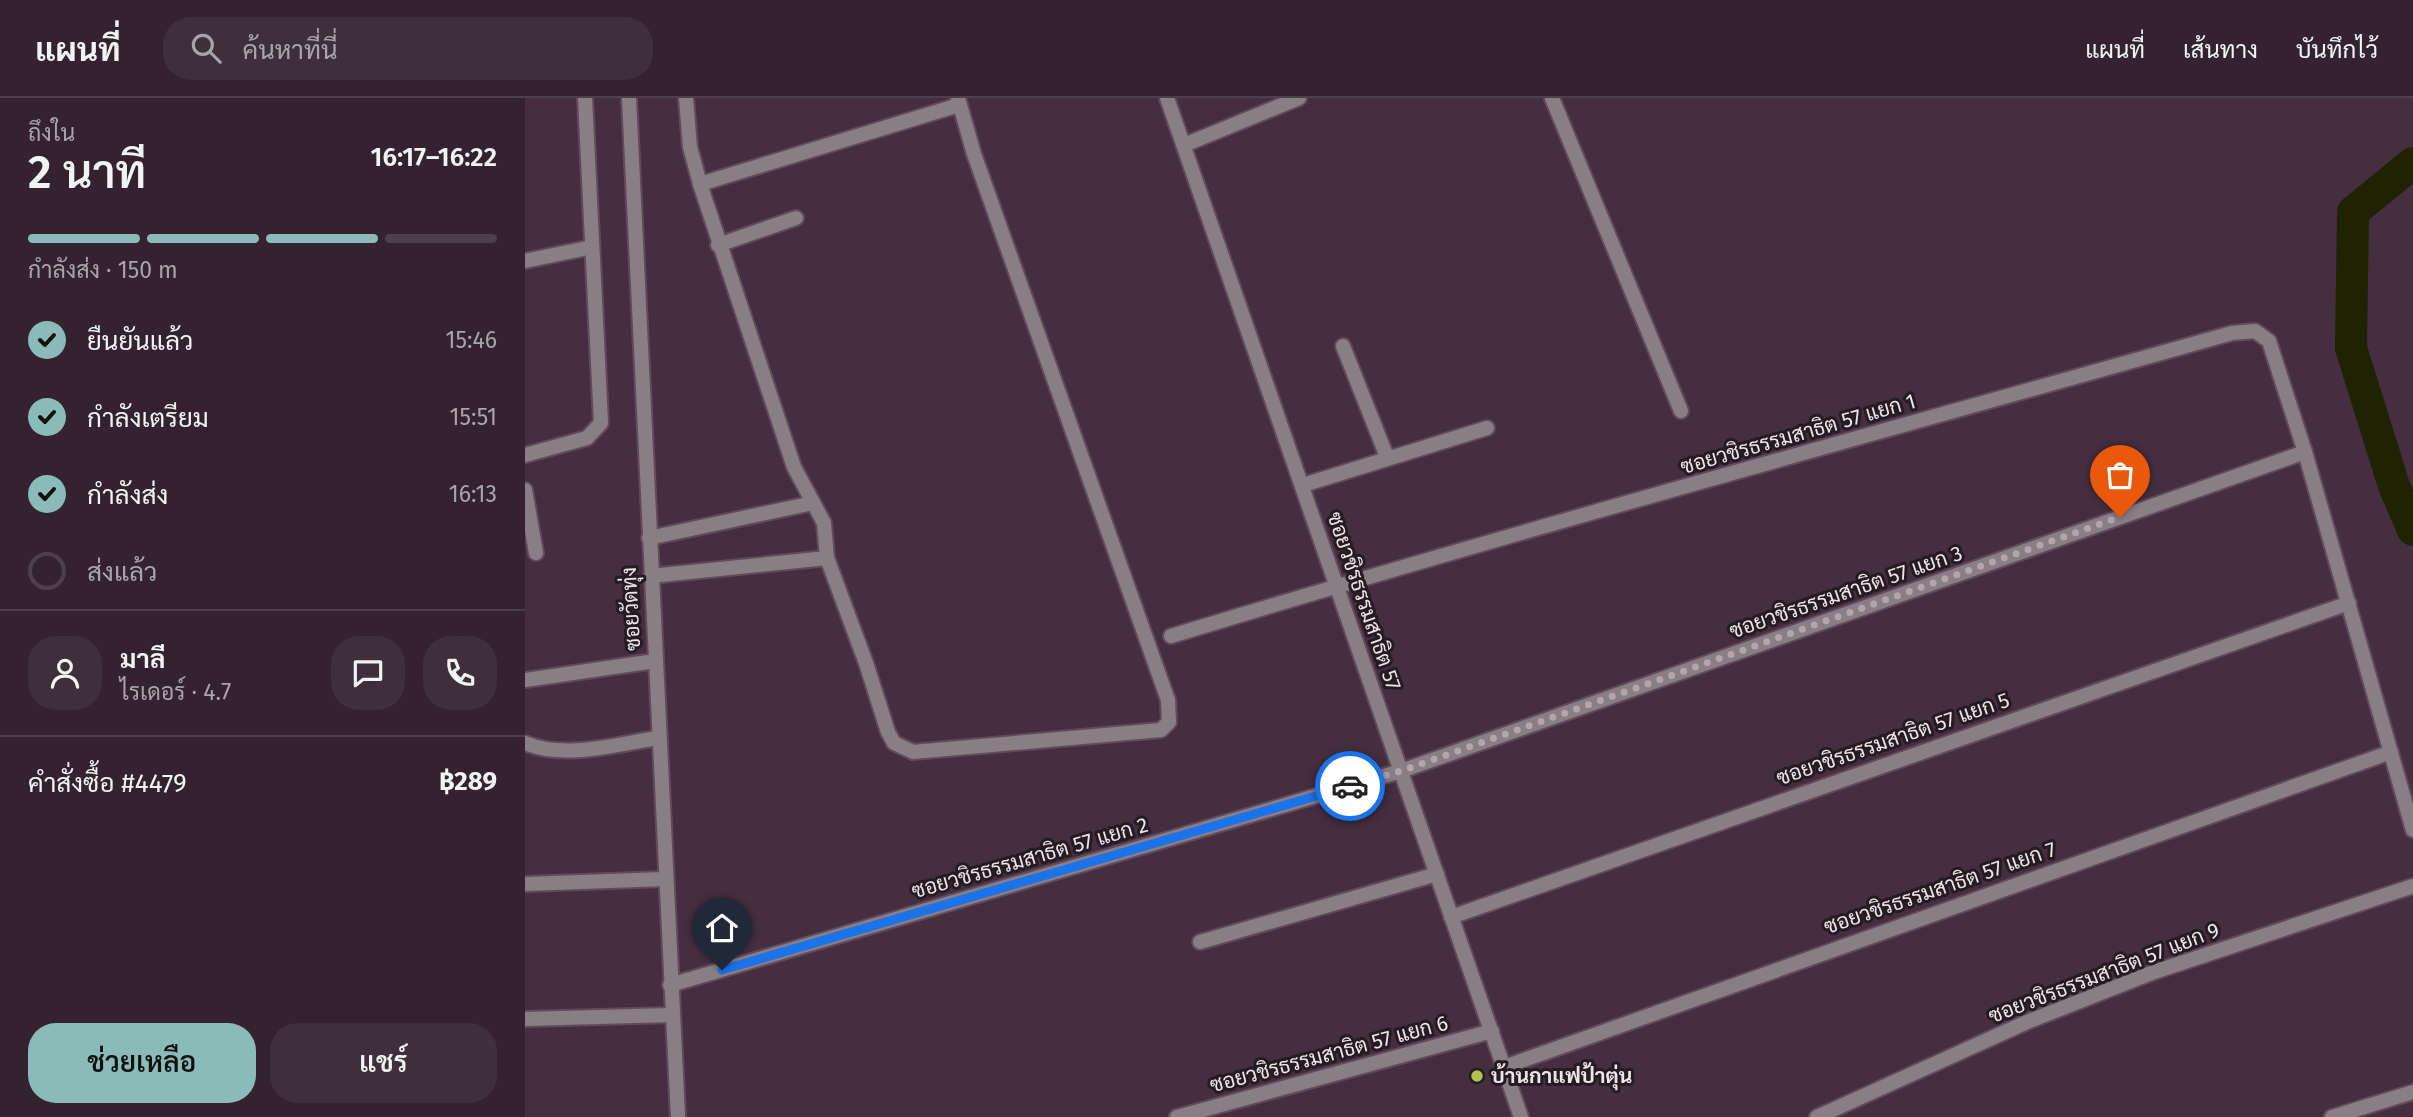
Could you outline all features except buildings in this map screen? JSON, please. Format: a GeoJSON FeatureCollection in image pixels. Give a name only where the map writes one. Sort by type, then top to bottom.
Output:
{"type":"FeatureCollection","features":[{"type":"Feature","properties":{"kind":"street"},"geometry":{"type":"LineString","coordinates":[[525,455],[587,438],[601,423],[585,98]]}},
{"type":"Feature","properties":{"kind":"street","name":"ซอยวัดทุ่ง"},"geometry":{"type":"LineString","coordinates":[[629,98],[678,1117]]}},
{"type":"Feature","properties":{"kind":"street"},"geometry":{"type":"LineString","coordinates":[[686,98],[690,146],[700,184],[718,245],[794,467],[824,523],[827,558],[888,732],[902,749],[913,752],[1161,730],[1169,722],[1168,700],[959,101],[700,184]]}},
{"type":"Feature","properties":{"kind":"street","name":"ซอยวชิรธรรมสาธิต 57"},"geometry":{"type":"LineString","coordinates":[[1167,98],[1521,1117]]}},
{"type":"Feature","properties":{"kind":"street"},"geometry":{"type":"LineString","coordinates":[[1184,145],[1299,98]]}},
{"type":"Feature","properties":{"kind":"street"},"geometry":{"type":"LineString","coordinates":[[1552,98],[1681,411]]}},
{"type":"Feature","properties":{"kind":"street"},"geometry":{"type":"LineString","coordinates":[[718,245],[796,218]]}},
{"type":"Feature","properties":{"kind":"street"},"geometry":{"type":"LineString","coordinates":[[525,261],[592,247]]}},
{"type":"Feature","properties":{"kind":"street","name":"ซอยวชิรธรรมสาธิต 57 แยก 1"},"geometry":{"type":"LineString","coordinates":[[1171,636],[1337,586],[2232,333],[2255,331],[2269,341],[2305,452]]}},
{"type":"Feature","properties":{"kind":"street"},"geometry":{"type":"LineString","coordinates":[[1343,346],[1387,457]]}},
{"type":"Feature","properties":{"kind":"street"},"geometry":{"type":"LineString","coordinates":[[1303,485],[1487,428]]}},
{"type":"Feature","properties":{"kind":"street"},"geometry":{"type":"LineString","coordinates":[[2305,452],[2413,830]]}},
{"type":"Feature","properties":{"kind":"street","name":"ซอยวชิรธรรมสาธิต 57 แยก 3"},"geometry":{"type":"LineString","coordinates":[[1401,771],[2305,452]]}},
{"type":"Feature","properties":{"kind":"street"},"geometry":{"type":"LineString","coordinates":[[525,490],[536,553]]}},
{"type":"Feature","properties":{"kind":"street"},"geometry":{"type":"LineString","coordinates":[[649,538],[813,503]]}},
{"type":"Feature","properties":{"kind":"street"},"geometry":{"type":"LineString","coordinates":[[651,576],[827,558]]}},
{"type":"Feature","properties":{"kind":"street","name":"ซอยวชิรธรรมสาธิต 57 แยก 5"},"geometry":{"type":"LineString","coordinates":[[1451,917],[2349,603]]}},
{"type":"Feature","properties":{"kind":"street"},"geometry":{"type":"LineString","coordinates":[[525,680],[655,661]]}},
{"type":"Feature","properties":{"kind":"street"},"geometry":{"type":"LineString","coordinates":[[525,743],[549,750],[580,749],[658,738]]}},
{"type":"Feature","properties":{"kind":"street","name":"ซอยวชิรธรรมสาธิต 57 แยก 7"},"geometry":{"type":"LineString","coordinates":[[1504,1067],[2391,752]]}},
{"type":"Feature","properties":{"kind":"street","name":"ซอยวชิรธรรมสาธิต 57 แยก 2"},"geometry":{"type":"LineString","coordinates":[[670,985],[1401,771]]}},
{"type":"Feature","properties":{"kind":"street"},"geometry":{"type":"LineString","coordinates":[[1200,942],[1437,874]]}},
{"type":"Feature","properties":{"kind":"street"},"geometry":{"type":"LineString","coordinates":[[525,884],[665,879]]}},
{"type":"Feature","properties":{"kind":"street","name":"ซอยวชิรธรรมสาธิต 57 แยก 9"},"geometry":{"type":"LineString","coordinates":[[1817,1117],[2027,1022],[2154,972],[2413,886]]}},
{"type":"Feature","properties":{"kind":"street"},"geometry":{"type":"LineString","coordinates":[[525,1019],[671,1015]]}},
{"type":"Feature","properties":{"kind":"street","name":"ซอยวชิรธรรมสาธิต 57 แยก 6"},"geometry":{"type":"LineString","coordinates":[[1177,1117],[1492,1031]]}},
{"type":"Feature","properties":{"kind":"street"},"geometry":{"type":"LineString","coordinates":[[2332,1117],[2413,1091]]}},
{"type":"Feature","properties":{"kind":"waterway"},"geometry":{"type":"LineString","coordinates":[[2413,163],[2353,212],[2351,348],[2394,486],[2413,530]]}},
{"type":"Feature","properties":{"kind":"way so far"},"geometry":{"type":"LineString","coordinates":[[1350,786],[1401,771],[2120,517]]}},
{"type":"Feature","properties":{"kind":"place","name":"บ้านกาแฟป้าตุ่น"},"geometry":{"type":"Point","coordinates":[1477,1076]}},
{"type":"Feature","properties":{"kind":"route"},"geometry":{"type":"LineString","coordinates":[[722,970],[1350,786]]}}]}
